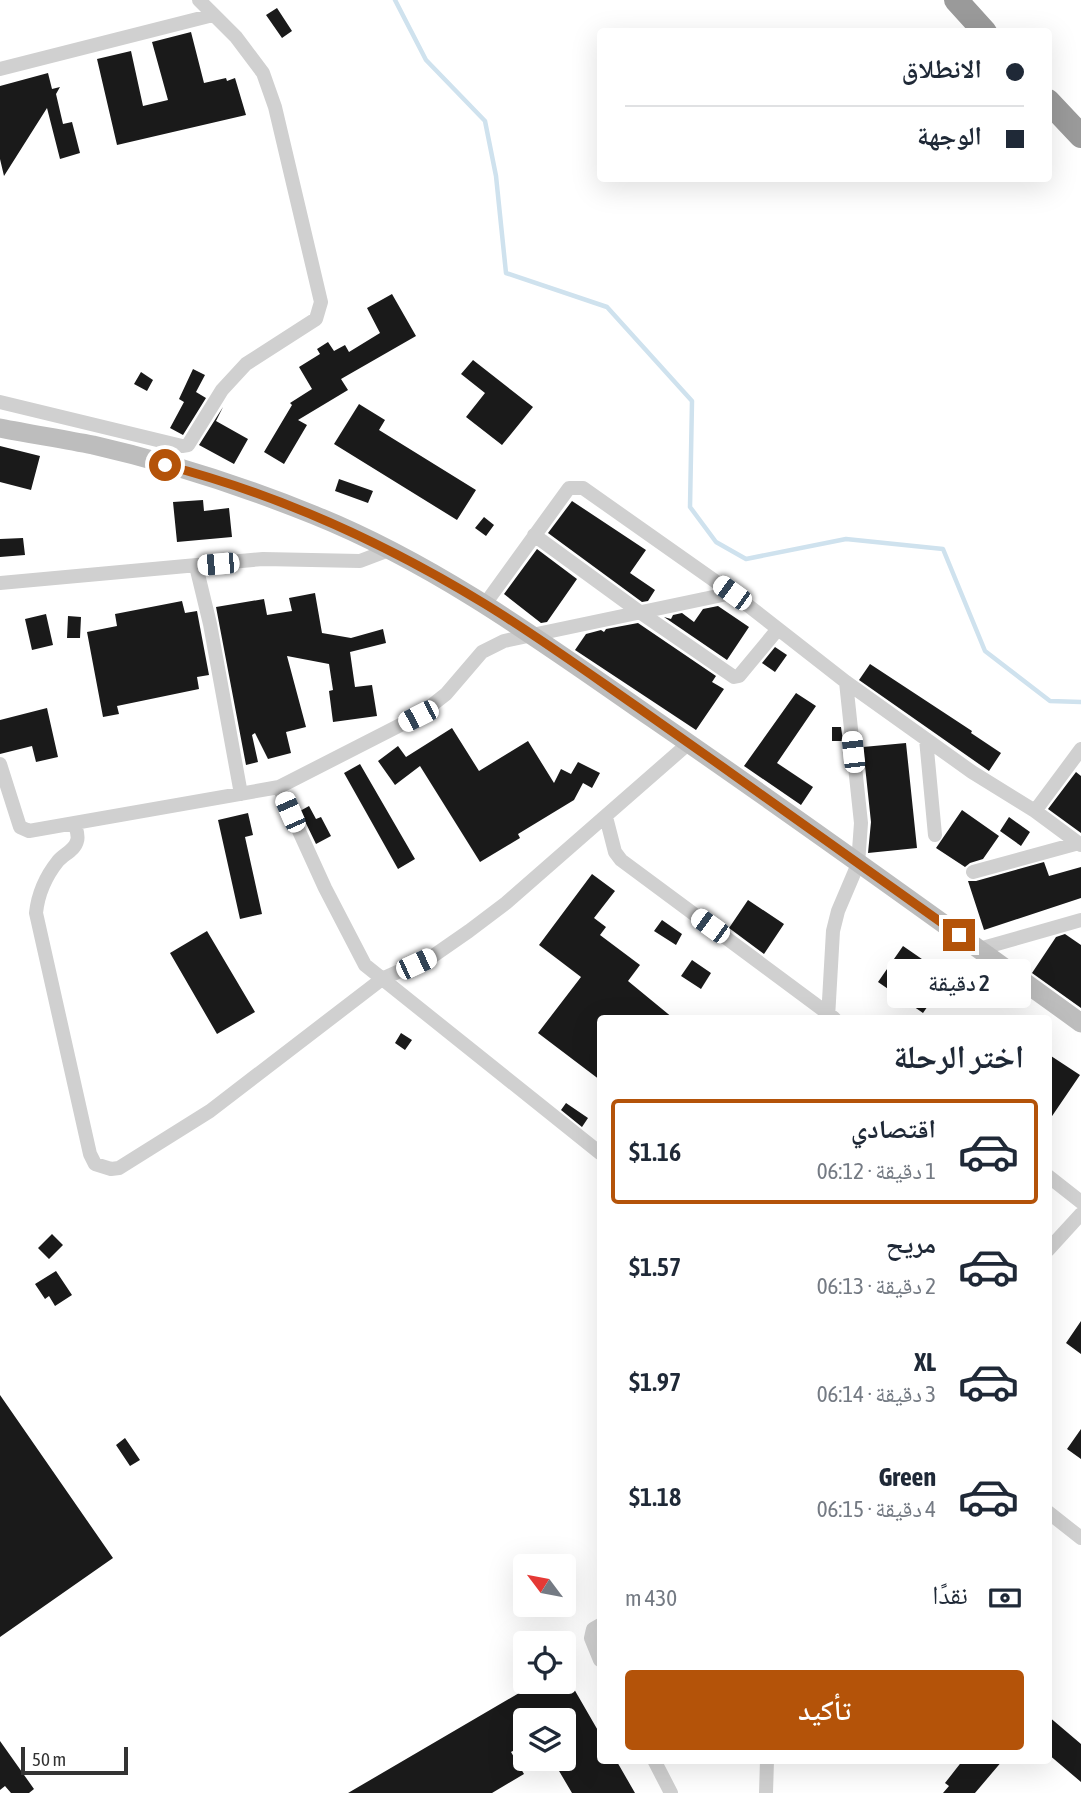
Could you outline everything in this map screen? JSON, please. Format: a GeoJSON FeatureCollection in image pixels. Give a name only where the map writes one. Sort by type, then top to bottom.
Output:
{"type":"FeatureCollection","features":[{"type":"Feature","properties":{"kind":"highway"},"geometry":{"type":"LineString","coordinates":[[956,0],[981,28]]}},
{"type":"Feature","properties":{"kind":"highway"},"geometry":{"type":"LineString","coordinates":[[1052,105],[1081,136]]}},
{"type":"Feature","properties":{"kind":"main road"},"geometry":{"type":"LineString","coordinates":[[0,428],[93,445],[213,478],[316,516],[389,550],[485,604],[532,635],[689,743],[1081,1023]]}},
{"type":"Feature","properties":{"kind":"street"},"geometry":{"type":"LineString","coordinates":[[0,402],[182,446],[188,445],[222,390],[246,363],[316,320],[321,302],[275,107],[264,73],[252,56],[198,0]]}},
{"type":"Feature","properties":{"kind":"street"},"geometry":{"type":"LineString","coordinates":[[0,69],[213,15]]}},
{"type":"Feature","properties":{"kind":"street"},"geometry":{"type":"LineString","coordinates":[[485,604],[569,488],[583,488],[732,593],[846,682],[972,772],[1035,811],[1080,844]]}},
{"type":"Feature","properties":{"kind":"street"},"geometry":{"type":"LineString","coordinates":[[534,535],[704,658],[737,677],[778,629]]}},
{"type":"Feature","properties":{"kind":"street"},"geometry":{"type":"LineString","coordinates":[[0,583],[262,559],[360,561],[389,550]]}},
{"type":"Feature","properties":{"kind":"street"},"geometry":{"type":"LineString","coordinates":[[196,566],[210,624],[241,794]]}},
{"type":"Feature","properties":{"kind":"street"},"geometry":{"type":"LineString","coordinates":[[0,765],[20,827],[35,831],[279,787],[418,716],[446,694],[490,647],[504,641],[732,593]]}},
{"type":"Feature","properties":{"kind":"street"},"geometry":{"type":"LineString","coordinates":[[831,1015],[833,931],[838,911],[858,864],[861,823],[846,682]]}},
{"type":"Feature","properties":{"kind":"street"},"geometry":{"type":"LineString","coordinates":[[926,739],[935,835]]}},
{"type":"Feature","properties":{"kind":"street"},"geometry":{"type":"LineString","coordinates":[[75,824],[78,839],[44,882],[37,899],[36,913],[90,1154],[95,1164],[119,1168],[211,1111],[382,979],[433,956],[469,931],[506,903],[689,743]]}},
{"type":"Feature","properties":{"kind":"street"},"geometry":{"type":"LineString","coordinates":[[1035,811],[1079,754]]}},
{"type":"Feature","properties":{"kind":"street"},"geometry":{"type":"LineString","coordinates":[[279,787],[325,888],[365,965],[597,1151]]}},
{"type":"Feature","properties":{"kind":"street"},"geometry":{"type":"LineString","coordinates":[[606,817],[615,852],[621,860],[828,1015]]}},
{"type":"Feature","properties":{"kind":"street"},"geometry":{"type":"LineString","coordinates":[[973,872],[1080,844]]}},
{"type":"Feature","properties":{"kind":"street"},"geometry":{"type":"LineString","coordinates":[[979,949],[1079,923]]}},
{"type":"Feature","properties":{"kind":"street"},"geometry":{"type":"LineString","coordinates":[[1052,1179],[1081,1202]]}},
{"type":"Feature","properties":{"kind":"street"},"geometry":{"type":"LineString","coordinates":[[1052,1246],[1081,1214]]}},
{"type":"Feature","properties":{"kind":"street"},"geometry":{"type":"LineString","coordinates":[[1052,1515],[1081,1538]]}},
{"type":"Feature","properties":{"kind":"street"},"geometry":{"type":"LineString","coordinates":[[597,1627],[593,1629],[591,1638],[597,1653]]}},
{"type":"Feature","properties":{"kind":"street"},"geometry":{"type":"LineString","coordinates":[[656,1764],[671,1793]]}},
{"type":"Feature","properties":{"kind":"street"},"geometry":{"type":"LineString","coordinates":[[766,1793],[768,1764]]}},
{"type":"Feature","properties":{"kind":"building"},"geometry":{"type":"Polygon","coordinates":[[[277,8],[292,31],[282,38],[266,15],[277,8]]]}},
{"type":"Feature","properties":{"kind":"building"},"geometry":{"type":"Polygon","coordinates":[[[191,32],[204,83],[235,78],[246,115],[117,145],[97,59],[131,51],[143,106],[168,100],[152,42],[191,32]]]}},
{"type":"Feature","properties":{"kind":"building"},"geometry":{"type":"Polygon","coordinates":[[[48,73],[52,89],[60,87],[56,94],[63,124],[72,122],[80,153],[60,159],[47,108],[4,176],[0,159],[0,86],[48,73]]]}},
{"type":"Feature","properties":{"kind":"building"},"geometry":{"type":"Polygon","coordinates":[[[392,294],[416,336],[341,379],[348,390],[298,420],[307,425],[284,464],[264,452],[292,405],[290,403],[312,389],[299,367],[320,354],[317,349],[328,342],[334,351],[345,345],[349,352],[380,333],[367,308],[392,294]]]}},
{"type":"Feature","properties":{"kind":"building"},"geometry":{"type":"Polygon","coordinates":[[[473,360],[533,407],[502,445],[466,417],[485,393],[461,374],[473,360]]]}},
{"type":"Feature","properties":{"kind":"building"},"geometry":{"type":"Polygon","coordinates":[[[193,369],[205,375],[196,392],[206,398],[183,435],[170,428],[184,402],[179,399],[193,369]]]}},
{"type":"Feature","properties":{"kind":"building"},"geometry":{"type":"Polygon","coordinates":[[[141,372],[153,380],[147,391],[134,384],[141,372]]]}},
{"type":"Feature","properties":{"kind":"building"},"geometry":{"type":"Polygon","coordinates":[[[359,404],[385,420],[379,430],[476,490],[457,520],[334,444],[359,404]]]}},
{"type":"Feature","properties":{"kind":"building"},"geometry":{"type":"Polygon","coordinates":[[[223,407],[216,421],[248,439],[234,464],[199,445],[223,407]]]}},
{"type":"Feature","properties":{"kind":"building"},"geometry":{"type":"Polygon","coordinates":[[[0,446],[40,456],[31,490],[0,482],[0,446]]]}},
{"type":"Feature","properties":{"kind":"building"},"geometry":{"type":"Polygon","coordinates":[[[339,479],[373,491],[368,503],[335,491],[339,479]]]}},
{"type":"Feature","properties":{"kind":"building"},"geometry":{"type":"Polygon","coordinates":[[[203,500],[204,511],[229,508],[232,537],[177,542],[173,502],[203,500]]]}},
{"type":"Feature","properties":{"kind":"building"},"geometry":{"type":"Polygon","coordinates":[[[572,501],[646,550],[630,573],[655,590],[648,601],[642,602],[548,533],[572,501]]]}},
{"type":"Feature","properties":{"kind":"building"},"geometry":{"type":"Polygon","coordinates":[[[484,517],[494,525],[486,536],[475,528],[484,517]]]}},
{"type":"Feature","properties":{"kind":"building"},"geometry":{"type":"Polygon","coordinates":[[[23,538],[25,555],[0,557],[0,539],[23,538]]]}},
{"type":"Feature","properties":{"kind":"building"},"geometry":{"type":"Polygon","coordinates":[[[537,549],[577,579],[547,622],[541,623],[504,594],[537,549]]]}},
{"type":"Feature","properties":{"kind":"building"},"geometry":{"type":"Polygon","coordinates":[[[315,593],[322,633],[351,638],[383,629],[386,643],[350,652],[355,687],[372,685],[377,716],[333,722],[329,691],[333,690],[329,664],[287,656],[306,727],[286,732],[291,753],[268,759],[255,733],[252,735],[258,762],[246,765],[216,607],[264,599],[267,615],[292,611],[289,598],[315,593]]]}},
{"type":"Feature","properties":{"kind":"building"},"geometry":{"type":"Polygon","coordinates":[[[182,601],[185,613],[197,611],[209,675],[197,677],[199,689],[117,706],[119,714],[103,717],[87,632],[117,626],[115,614],[182,601]]]}},
{"type":"Feature","properties":{"kind":"building"},"geometry":{"type":"Polygon","coordinates":[[[718,606],[749,627],[727,660],[664,617],[671,619],[673,615],[682,613],[694,622],[703,609],[718,606]]]}},
{"type":"Feature","properties":{"kind":"building"},"geometry":{"type":"Polygon","coordinates":[[[46,614],[53,645],[32,650],[25,619],[46,614]]]}},
{"type":"Feature","properties":{"kind":"building"},"geometry":{"type":"Polygon","coordinates":[[[68,616],[81,617],[80,638],[67,638],[68,616]]]}},
{"type":"Feature","properties":{"kind":"building"},"geometry":{"type":"Polygon","coordinates":[[[638,623],[716,676],[712,682],[724,689],[696,730],[575,650],[586,634],[638,623]]]}},
{"type":"Feature","properties":{"kind":"building"},"geometry":{"type":"Polygon","coordinates":[[[775,647],[787,655],[775,672],[762,663],[775,647]]]}},
{"type":"Feature","properties":{"kind":"building"},"geometry":{"type":"Polygon","coordinates":[[[870,664],[1001,753],[989,771],[859,680],[870,664]]]}},
{"type":"Feature","properties":{"kind":"building"},"geometry":{"type":"Polygon","coordinates":[[[796,693],[816,706],[777,763],[813,787],[801,805],[744,766],[796,693]]]}},
{"type":"Feature","properties":{"kind":"building"},"geometry":{"type":"Polygon","coordinates":[[[47,708],[58,757],[36,762],[32,746],[0,754],[0,720],[47,708]]]}},
{"type":"Feature","properties":{"kind":"building"},"geometry":{"type":"Polygon","coordinates":[[[832,727],[841,727],[843,741],[832,741],[832,727]]]}},
{"type":"Feature","properties":{"kind":"building"},"geometry":{"type":"Polygon","coordinates":[[[452,728],[479,771],[528,741],[554,783],[561,769],[571,774],[578,762],[600,773],[592,788],[583,783],[574,800],[518,834],[520,838],[480,862],[420,766],[395,785],[378,761],[398,746],[406,757],[452,728]]]}},
{"type":"Feature","properties":{"kind":"building"},"geometry":{"type":"Polygon","coordinates":[[[906,743],[917,848],[868,853],[871,822],[863,747],[906,743]]]}},
{"type":"Feature","properties":{"kind":"building"},"geometry":{"type":"Polygon","coordinates":[[[360,764],[415,859],[398,869],[344,773],[360,764]]]}},
{"type":"Feature","properties":{"kind":"building"},"geometry":{"type":"Polygon","coordinates":[[[1076,772],[1081,776],[1081,833],[1048,809],[1076,772]]]}},
{"type":"Feature","properties":{"kind":"building"},"geometry":{"type":"Polygon","coordinates":[[[309,806],[316,819],[321,817],[331,836],[316,844],[300,811],[309,806]]]}},
{"type":"Feature","properties":{"kind":"building"},"geometry":{"type":"Polygon","coordinates":[[[962,810],[999,836],[983,859],[965,867],[936,848],[962,810]]]}},
{"type":"Feature","properties":{"kind":"building"},"geometry":{"type":"Polygon","coordinates":[[[248,813],[253,835],[245,837],[262,914],[240,919],[218,820],[248,813]]]}},
{"type":"Feature","properties":{"kind":"building"},"geometry":{"type":"Polygon","coordinates":[[[1009,817],[1030,832],[1021,846],[1000,831],[1009,817]]]}},
{"type":"Feature","properties":{"kind":"building"},"geometry":{"type":"Polygon","coordinates":[[[1044,862],[1049,876],[1081,867],[1081,898],[984,930],[968,881],[1044,862]]]}},
{"type":"Feature","properties":{"kind":"building"},"geometry":{"type":"Polygon","coordinates":[[[592,874],[615,891],[594,918],[606,927],[600,935],[640,965],[628,981],[669,1015],[597,1015],[597,1078],[538,1033],[581,977],[539,945],[592,874]]]}},
{"type":"Feature","properties":{"kind":"building"},"geometry":{"type":"Polygon","coordinates":[[[748,900],[784,924],[764,954],[729,928],[748,900]]]}},
{"type":"Feature","properties":{"kind":"building"},"geometry":{"type":"Polygon","coordinates":[[[662,920],[682,934],[676,945],[654,931],[662,920]]]}},
{"type":"Feature","properties":{"kind":"building"},"geometry":{"type":"Polygon","coordinates":[[[207,931],[255,1012],[217,1034],[170,953],[207,931]]]}},
{"type":"Feature","properties":{"kind":"building"},"geometry":{"type":"Polygon","coordinates":[[[1065,934],[1081,945],[1081,1008],[1032,973],[1056,937],[1065,934]]]}},
{"type":"Feature","properties":{"kind":"building"},"geometry":{"type":"Polygon","coordinates":[[[903,946],[948,977],[923,1013],[878,982],[903,946]]]}},
{"type":"Feature","properties":{"kind":"building"},"geometry":{"type":"Polygon","coordinates":[[[692,960],[711,973],[701,989],[681,976],[692,960]]]}},
{"type":"Feature","properties":{"kind":"building"},"geometry":{"type":"Polygon","coordinates":[[[401,1033],[412,1040],[405,1050],[395,1043],[401,1033]]]}},
{"type":"Feature","properties":{"kind":"building"},"geometry":{"type":"Polygon","coordinates":[[[1052,1057],[1080,1075],[1052,1116],[1052,1057]]]}},
{"type":"Feature","properties":{"kind":"building"},"geometry":{"type":"Polygon","coordinates":[[[566,1103],[588,1118],[582,1127],[561,1110],[566,1103]]]}},
{"type":"Feature","properties":{"kind":"building"},"geometry":{"type":"Polygon","coordinates":[[[52,1234],[63,1245],[49,1259],[38,1248],[52,1234]]]}},
{"type":"Feature","properties":{"kind":"building"},"geometry":{"type":"Polygon","coordinates":[[[56,1271],[72,1295],[55,1306],[49,1296],[45,1299],[35,1284],[56,1271]]]}},
{"type":"Feature","properties":{"kind":"building"},"geometry":{"type":"Polygon","coordinates":[[[1081,1321],[1081,1354],[1066,1343],[1081,1321]]]}},
{"type":"Feature","properties":{"kind":"building"},"geometry":{"type":"Polygon","coordinates":[[[0,1395],[113,1558],[0,1637],[0,1395]]]}},
{"type":"Feature","properties":{"kind":"building"},"geometry":{"type":"Polygon","coordinates":[[[1081,1429],[1081,1459],[1067,1449],[1081,1429]]]}},
{"type":"Feature","properties":{"kind":"building"},"geometry":{"type":"Polygon","coordinates":[[[125,1438],[140,1460],[130,1466],[116,1445],[125,1438]]]}},
{"type":"Feature","properties":{"kind":"building"},"geometry":{"type":"Polygon","coordinates":[[[576,1692],[597,1729],[597,1764],[618,1764],[635,1793],[572,1793],[559,1771],[576,1771],[576,1708],[513,1708],[513,1771],[522,1771],[524,1774],[492,1793],[348,1793],[517,1694],[576,1692]]]}},
{"type":"Feature","properties":{"kind":"building"},"geometry":{"type":"Polygon","coordinates":[[[1052,1719],[1081,1744],[1081,1782],[1052,1757],[1052,1719]]]}},
{"type":"Feature","properties":{"kind":"building"},"geometry":{"type":"Polygon","coordinates":[[[0,1741],[34,1789],[29,1793],[11,1793],[5,1786],[0,1790],[0,1741]]]}},
{"type":"Feature","properties":{"kind":"building"},"geometry":{"type":"Polygon","coordinates":[[[960,1764],[1000,1764],[975,1793],[943,1793],[949,1786],[945,1783],[960,1764]]]}},
{"type":"Feature","properties":{"kind":"waterway"},"geometry":{"type":"LineString","coordinates":[[395,0],[426,60],[485,121],[496,176],[506,273],[607,307],[692,401],[690,507],[716,542],[746,559],[846,539],[943,549],[985,651],[1050,701],[1081,702]]}},
{"type":"Feature","properties":{"kind":"route"},"geometry":{"type":"LineString","coordinates":[[165,465],[213,478],[316,516],[389,550],[485,604],[689,743],[959,935]]}}]}
